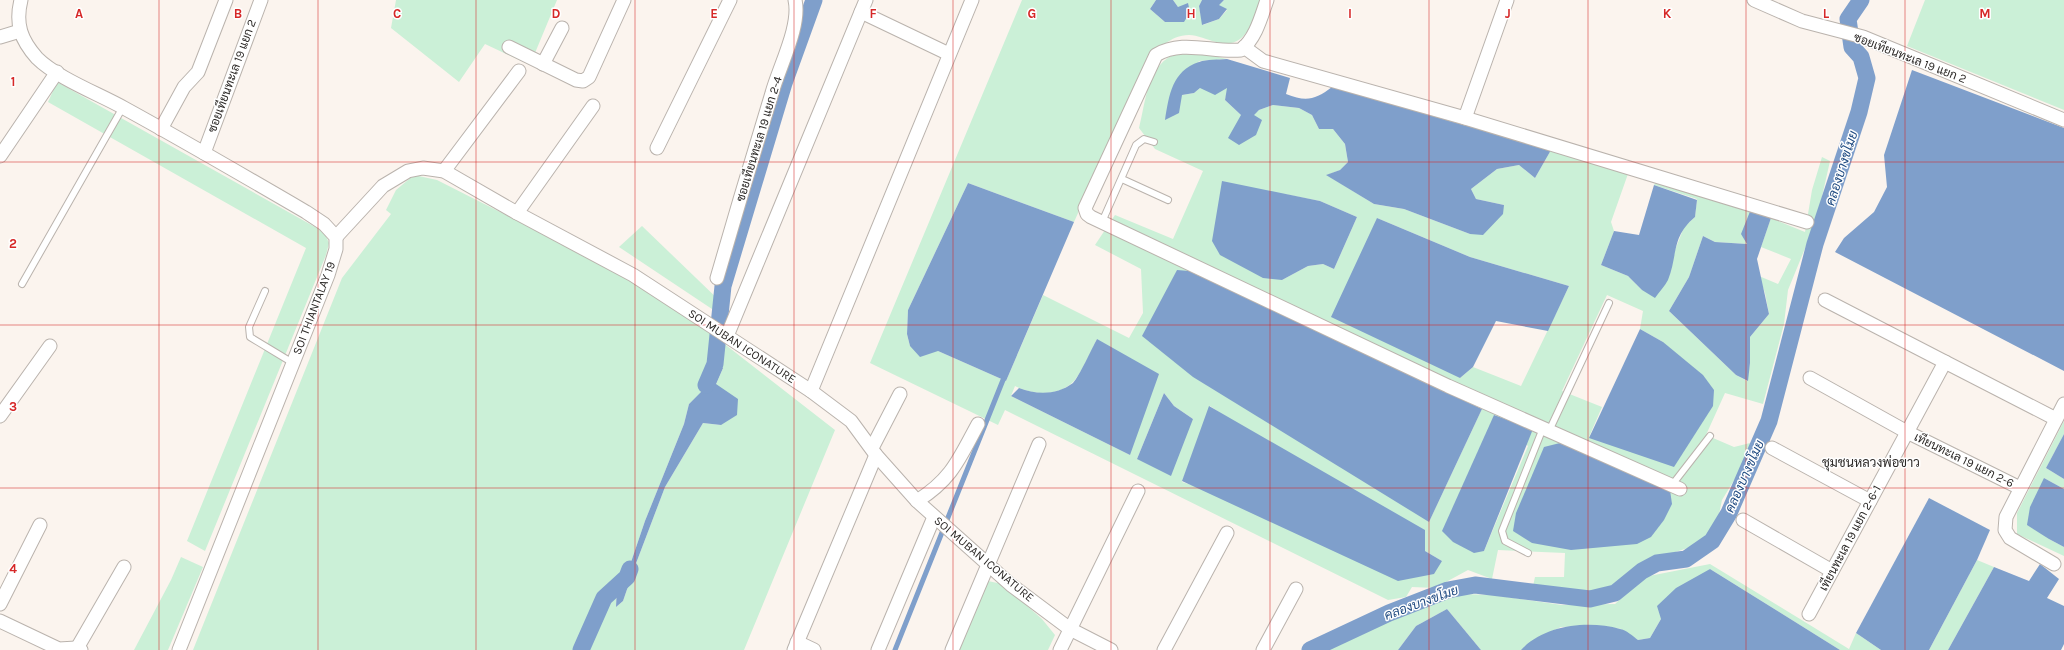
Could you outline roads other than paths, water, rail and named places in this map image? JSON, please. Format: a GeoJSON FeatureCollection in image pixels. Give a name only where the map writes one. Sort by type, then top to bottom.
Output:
{"type":"FeatureCollection","features":[{"type":"Feature","properties":{"kind":"street"},"geometry":{"type":"LineString","coordinates":[[21,0],[18,24],[20,31],[26,44],[38,59],[57,72],[161,128],[312,216],[324,224],[336,237]]}},
{"type":"Feature","properties":{"kind":"street"},"geometry":{"type":"LineString","coordinates":[[161,128],[184,87],[198,72],[226,0]]}},
{"type":"Feature","properties":{"kind":"street","name":"ซอยเทียนทะเล 19 แยก 2"},"geometry":{"type":"LineString","coordinates":[[204,153],[261,0]]}},
{"type":"Feature","properties":{"kind":"street"},"geometry":{"type":"LineString","coordinates":[[509,47],[576,80],[583,81],[589,76],[624,0]]}},
{"type":"Feature","properties":{"kind":"street"},"geometry":{"type":"LineString","coordinates":[[658,148],[730,0]]}},
{"type":"Feature","properties":{"kind":"street","name":"ซอยเทียนทะเล 19 แยก 2-4"},"geometry":{"type":"LineString","coordinates":[[717,278],[772,91],[792,31],[797,10],[795,0]]}},
{"type":"Feature","properties":{"kind":"street"},"geometry":{"type":"LineString","coordinates":[[811,391],[972,0]]}},
{"type":"Feature","properties":{"kind":"street"},"geometry":{"type":"LineString","coordinates":[[1268,0],[1255,34],[1244,48],[1232,51],[1183,46],[1164,50],[1156,55],[1085,208],[1087,214],[1448,386],[1676,487]]}},
{"type":"Feature","properties":{"kind":"street"},"geometry":{"type":"LineString","coordinates":[[1465,118],[1507,0]]}},
{"type":"Feature","properties":{"kind":"street","name":"ซอยเทียนทะเล 19 แยก 2"},"geometry":{"type":"LineString","coordinates":[[1758,1],[1802,21],[1863,37],[2064,120]]}},
{"type":"Feature","properties":{"kind":"street"},"geometry":{"type":"LineString","coordinates":[[727,336],[864,6],[949,54]]}},
{"type":"Feature","properties":{"kind":"street"},"geometry":{"type":"LineString","coordinates":[[543,64],[562,28]]}},
{"type":"Feature","properties":{"kind":"street"},"geometry":{"type":"LineString","coordinates":[[0,37],[20,31]]}},
{"type":"Feature","properties":{"kind":"street"},"geometry":{"type":"LineString","coordinates":[[1244,48],[1263,61],[1465,118],[1807,222]]}},
{"type":"Feature","properties":{"kind":"street"},"geometry":{"type":"LineString","coordinates":[[444,171],[519,71]]}},
{"type":"Feature","properties":{"kind":"street"},"geometry":{"type":"LineString","coordinates":[[0,156],[57,72]]}},
{"type":"Feature","properties":{"kind":"street"},"geometry":{"type":"LineString","coordinates":[[517,213],[593,106]]}},
{"type":"Feature","properties":{"kind":"street","name":"SOI MUBAN ICONATURE"},"geometry":{"type":"LineString","coordinates":[[336,237],[383,186],[408,171],[423,168],[444,171],[517,213],[633,275],[811,391],[851,421],[874,452],[917,501],[1011,585],[1070,628],[1111,650]]}},
{"type":"Feature","properties":{"kind":"street","name":"SOI THIANTALAY 19"},"geometry":{"type":"LineString","coordinates":[[179,650],[328,275],[336,249],[336,237]]}},
{"type":"Feature","properties":{"kind":"street"},"geometry":{"type":"LineString","coordinates":[[1826,300],[2056,419]]}},
{"type":"Feature","properties":{"kind":"street"},"geometry":{"type":"LineString","coordinates":[[2,408],[50,346]]}},
{"type":"Feature","properties":{"kind":"street","name":"เทียนทะเล 19 แยก 2-6-1"},"geometry":{"type":"LineString","coordinates":[[1810,614],[1945,362]]}},
{"type":"Feature","properties":{"kind":"street","name":"เทียนทะเล 19 แยก 2-6"},"geometry":{"type":"LineString","coordinates":[[1810,378],[1907,432],[2020,488]]}},
{"type":"Feature","properties":{"kind":"street"},"geometry":{"type":"LineString","coordinates":[[814,650],[795,646],[874,452],[900,394]]}},
{"type":"Feature","properties":{"kind":"street","name":"เทียนทะเล 19 แยก 2-6"},"geometry":{"type":"LineString","coordinates":[[2054,564],[2010,538],[2005,530],[2006,517],[2064,404]]}},
{"type":"Feature","properties":{"kind":"street"},"geometry":{"type":"LineString","coordinates":[[917,501],[944,482],[954,469],[978,424]]}},
{"type":"Feature","properties":{"kind":"street"},"geometry":{"type":"LineString","coordinates":[[952,650],[1039,444]]}},
{"type":"Feature","properties":{"kind":"street"},"geometry":{"type":"LineString","coordinates":[[1772,448],[1870,501]]}},
{"type":"Feature","properties":{"kind":"street"},"geometry":{"type":"LineString","coordinates":[[1060,650],[1138,491]]}},
{"type":"Feature","properties":{"kind":"street"},"geometry":{"type":"LineString","coordinates":[[878,650],[938,520]]}},
{"type":"Feature","properties":{"kind":"street"},"geometry":{"type":"LineString","coordinates":[[1743,520],[1832,571]]}},
{"type":"Feature","properties":{"kind":"street"},"geometry":{"type":"LineString","coordinates":[[0,604],[40,525]]}},
{"type":"Feature","properties":{"kind":"street"},"geometry":{"type":"LineString","coordinates":[[1164,650],[1227,533]]}},
{"type":"Feature","properties":{"kind":"street"},"geometry":{"type":"LineString","coordinates":[[0,621],[59,650],[77,649],[124,567]]}},
{"type":"Feature","properties":{"kind":"street"},"geometry":{"type":"LineString","coordinates":[[1263,650],[1296,589]]}},
{"type":"Feature","properties":{"kind":"lane"},"geometry":{"type":"LineString","coordinates":[[22,284],[123,107]]}},
{"type":"Feature","properties":{"kind":"lane"},"geometry":{"type":"LineString","coordinates":[[1102,222],[1136,145],[1144,139],[1154,142]]}},
{"type":"Feature","properties":{"kind":"lane"},"geometry":{"type":"LineString","coordinates":[[1122,179],[1168,200]]}},
{"type":"Feature","properties":{"kind":"lane"},"geometry":{"type":"LineString","coordinates":[[265,291],[249,327],[250,337],[293,364]]}},
{"type":"Feature","properties":{"kind":"lane"},"geometry":{"type":"LineString","coordinates":[[1528,553],[1505,541],[1502,531],[1546,429],[1609,303]]}},
{"type":"Feature","properties":{"kind":"lane"},"geometry":{"type":"LineString","coordinates":[[1676,487],[1710,436]]}},
{"type":"Feature","properties":{"kind":"water"},"geometry":{"type":"Polygon","coordinates":[[[1156,0],[1173,0],[1178,7],[1188,3],[1190,12],[1184,22],[1165,22],[1150,9],[1156,0]]]}},
{"type":"Feature","properties":{"kind":"water"},"geometry":{"type":"Polygon","coordinates":[[[1202,0],[1224,0],[1219,5],[1227,9],[1219,19],[1202,25],[1199,6],[1202,0]]]}},
{"type":"Feature","properties":{"kind":"water"},"geometry":{"type":"Polygon","coordinates":[[[1227,59],[1290,78],[1286,94],[1293,97],[1305,99],[1315,97],[1332,87],[1551,150],[1535,178],[1519,165],[1497,169],[1471,189],[1476,199],[1504,205],[1503,214],[1483,235],[1470,234],[1404,209],[1374,204],[1326,175],[1340,170],[1348,162],[1345,144],[1333,129],[1319,129],[1312,115],[1299,108],[1273,105],[1259,110],[1254,115],[1262,120],[1256,135],[1239,145],[1228,138],[1241,115],[1225,100],[1227,88],[1215,95],[1200,88],[1194,93],[1182,95],[1179,113],[1165,120],[1170,93],[1177,78],[1183,71],[1202,61],[1227,59]]]}},
{"type":"Feature","properties":{"kind":"water"},"geometry":{"type":"Polygon","coordinates":[[[1912,70],[2064,128],[2064,371],[1835,252],[1844,238],[1874,212],[1887,187],[1884,155],[1912,70]]]}},
{"type":"Feature","properties":{"kind":"water"},"geometry":{"type":"Polygon","coordinates":[[[1222,181],[1320,201],[1357,217],[1334,269],[1323,264],[1308,266],[1282,280],[1263,278],[1220,255],[1212,241],[1222,181]]]}},
{"type":"Feature","properties":{"kind":"water"},"geometry":{"type":"Polygon","coordinates":[[[968,183],[1074,222],[1006,381],[938,351],[920,357],[910,346],[907,334],[908,310],[968,183]]]}},
{"type":"Feature","properties":{"kind":"water"},"geometry":{"type":"Polygon","coordinates":[[[1654,185],[1697,200],[1695,217],[1687,224],[1679,239],[1668,280],[1655,298],[1642,290],[1628,276],[1601,265],[1614,231],[1639,235],[1654,185]]]}},
{"type":"Feature","properties":{"kind":"water"},"geometry":{"type":"Polygon","coordinates":[[[1751,209],[1771,218],[1757,259],[1769,314],[1750,337],[1748,381],[1736,375],[1669,311],[1689,277],[1703,236],[1715,242],[1747,244],[1741,234],[1751,209]]]}},
{"type":"Feature","properties":{"kind":"water"},"geometry":{"type":"Polygon","coordinates":[[[1377,218],[1470,257],[1569,286],[1548,331],[1496,321],[1473,367],[1460,378],[1331,317],[1377,218]]]}},
{"type":"Feature","properties":{"kind":"water"},"geometry":{"type":"Polygon","coordinates":[[[1177,270],[1189,271],[1482,409],[1429,522],[1193,377],[1142,336],[1177,270]]]}},
{"type":"Feature","properties":{"kind":"water"},"geometry":{"type":"Polygon","coordinates":[[[1640,329],[1663,342],[1703,375],[1714,390],[1713,406],[1674,467],[1589,438],[1640,329]]]}},
{"type":"Feature","properties":{"kind":"water"},"geometry":{"type":"Polygon","coordinates":[[[1097,339],[1159,374],[1130,455],[1011,396],[1019,388],[1033,392],[1047,393],[1067,387],[1076,380],[1097,339]]]}},
{"type":"Feature","properties":{"kind":"water"},"geometry":{"type":"Polygon","coordinates":[[[715,364],[723,368],[716,384],[738,399],[737,415],[721,425],[703,423],[665,487],[623,601],[616,607],[617,586],[610,582],[629,568],[645,521],[684,424],[689,404],[702,391],[715,364]]]}},
{"type":"Feature","properties":{"kind":"water"},"geometry":{"type":"Polygon","coordinates":[[[1164,393],[1174,406],[1193,419],[1171,476],[1137,459],[1164,393]]]}},
{"type":"Feature","properties":{"kind":"water"},"geometry":{"type":"Polygon","coordinates":[[[1209,406],[1425,530],[1425,551],[1442,561],[1434,574],[1398,581],[1182,481],[1209,406]]]}},
{"type":"Feature","properties":{"kind":"water"},"geometry":{"type":"Polygon","coordinates":[[[1494,415],[1533,429],[1484,551],[1474,553],[1453,542],[1442,531],[1494,415]]]}},
{"type":"Feature","properties":{"kind":"water"},"geometry":{"type":"Polygon","coordinates":[[[2064,434],[2064,479],[2046,468],[2064,434]]]}},
{"type":"Feature","properties":{"kind":"water"},"geometry":{"type":"Polygon","coordinates":[[[1560,443],[1670,490],[1672,504],[1664,520],[1651,537],[1637,544],[1571,550],[1532,543],[1513,531],[1516,513],[1544,447],[1560,443]]]}},
{"type":"Feature","properties":{"kind":"water"},"geometry":{"type":"Polygon","coordinates":[[[2044,478],[2064,489],[2064,547],[2027,525],[2030,507],[2044,478]]]}},
{"type":"Feature","properties":{"kind":"water"},"geometry":{"type":"Polygon","coordinates":[[[1929,498],[1990,530],[1977,560],[1929,650],[1881,650],[1856,633],[1929,498]]]}},
{"type":"Feature","properties":{"kind":"water"},"geometry":{"type":"Polygon","coordinates":[[[2040,564],[2059,579],[2047,598],[2064,606],[2064,644],[2061,650],[1948,650],[1994,567],[2029,581],[2040,564]]]}},
{"type":"Feature","properties":{"kind":"water"},"geometry":{"type":"Polygon","coordinates":[[[1710,569],[1840,650],[1521,650],[1542,635],[1554,630],[1581,625],[1608,626],[1620,629],[1638,640],[1650,638],[1661,619],[1657,606],[1676,588],[1710,569]]]}},
{"type":"Feature","properties":{"kind":"water"},"geometry":{"type":"Polygon","coordinates":[[[1447,609],[1481,650],[1398,650],[1416,626],[1447,609]]]}},
{"type":"Feature","properties":{"kind":"waterway"},"geometry":{"type":"LineString","coordinates":[[706,385],[715,364],[723,286],[784,83],[814,0]]}},
{"type":"Feature","properties":{"kind":"waterway","name":"คลองบางขโมย"},"geometry":{"type":"LineString","coordinates":[[1310,650],[1389,613],[1448,590],[1475,585],[1590,599],[1615,593],[1642,571],[1657,563],[1686,559],[1712,541],[1729,513],[1769,421],[1815,244],[1859,112],[1867,78],[1861,57],[1852,47],[1848,19],[1861,0]]}},
{"type":"Feature","properties":{"kind":"waterway"},"geometry":{"type":"LineString","coordinates":[[895,650],[1003,380]]}},
{"type":"Feature","properties":{"kind":"waterway"},"geometry":{"type":"LineString","coordinates":[[581,650],[604,598],[627,577],[630,569]]}},
{"type":"Feature","properties":{"kind":"district","name":"ชุมชนหลวงพ่อขาว"},"geometry":{"type":"Point","coordinates":[1871,462]}}]}
